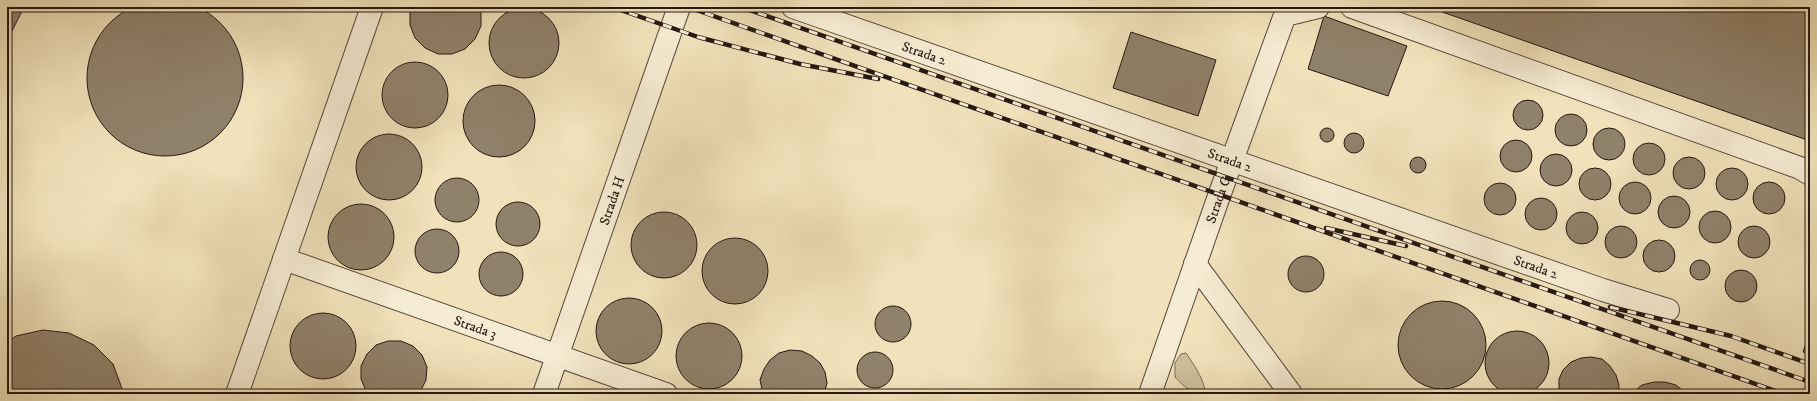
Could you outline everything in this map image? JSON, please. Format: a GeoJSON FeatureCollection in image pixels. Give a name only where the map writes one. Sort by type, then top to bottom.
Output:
{"type":"FeatureCollection","features":[{"type":"Feature","properties":{"kind":"lane"},"geometry":{"type":"LineString","coordinates":[[237,394],[372,7]]}},
{"type":"Feature","properties":{"kind":"lane","name":"Strada H"},"geometry":{"type":"LineString","coordinates":[[544,394],[679,7]]}},
{"type":"Feature","properties":{"kind":"lane","name":"Strada 2"},"geometry":{"type":"LineString","coordinates":[[794,7],[1603,290],[1668,310]]}},
{"type":"Feature","properties":{"kind":"lane","name":"Strada G"},"geometry":{"type":"LineString","coordinates":[[1150,394],[1232,160],[1285,15],[1318,7]]}},
{"type":"Feature","properties":{"kind":"lane"},"geometry":{"type":"LineString","coordinates":[[1352,7],[1800,168],[1810,174]]}},
{"type":"Feature","properties":{"kind":"lane","name":"Strada 3"},"geometry":{"type":"LineString","coordinates":[[284,259],[666,394]]}},
{"type":"Feature","properties":{"kind":"lane"},"geometry":{"type":"LineString","coordinates":[[1195,264],[1291,394]]}},
{"type":"Feature","properties":{"kind":"shaded area"},"geometry":{"type":"Polygon","coordinates":[[[1186,353],[1200,375],[1205,390],[1196,392],[1192,391],[1184,386],[1175,377],[1175,363],[1181,354],[1186,353]]]}},
{"type":"Feature","properties":{"kind":"building"},"geometry":{"type":"Polygon","coordinates":[[[165,0],[195,6],[208,13],[220,23],[230,35],[237,48],[243,78],[237,108],[230,121],[220,133],[208,143],[195,150],[165,156],[135,150],[122,143],[110,133],[100,121],[93,108],[87,78],[93,48],[100,35],[110,23],[122,13],[135,6],[165,0]]]}},
{"type":"Feature","properties":{"kind":"building"},"geometry":{"type":"Polygon","coordinates":[[[7,7],[24,7],[12,31],[7,37],[7,7]]]}},
{"type":"Feature","properties":{"kind":"building"},"geometry":{"type":"Polygon","coordinates":[[[412,7],[479,7],[481,12],[481,26],[475,39],[465,49],[452,54],[438,54],[425,48],[415,38],[410,25],[410,11],[412,7]]]}},
{"type":"Feature","properties":{"kind":"building"},"geometry":{"type":"Polygon","coordinates":[[[1428,7],[1810,7],[1810,141],[1428,7]]]}},
{"type":"Feature","properties":{"kind":"building"},"geometry":{"type":"Polygon","coordinates":[[[517,8],[531,8],[544,14],[553,23],[557,29],[559,43],[557,57],[549,68],[538,76],[531,78],[517,78],[510,76],[499,68],[491,57],[489,50],[489,36],[491,29],[499,18],[510,10],[517,8]]]}},
{"type":"Feature","properties":{"kind":"building"},"geometry":{"type":"Polygon","coordinates":[[[1324,16],[1407,46],[1388,96],[1308,69],[1324,16]]]}},
{"type":"Feature","properties":{"kind":"building"},"geometry":{"type":"Polygon","coordinates":[[[1131,32],[1216,60],[1198,116],[1113,88],[1131,32]]]}},
{"type":"Feature","properties":{"kind":"building"},"geometry":{"type":"Polygon","coordinates":[[[415,62],[427,65],[438,72],[445,83],[448,95],[445,107],[438,118],[427,125],[415,128],[403,125],[392,118],[385,107],[382,95],[385,83],[392,72],[403,65],[415,62]]]}},
{"type":"Feature","properties":{"kind":"building"},"geometry":{"type":"Polygon","coordinates":[[[499,85],[519,91],[529,101],[535,121],[529,141],[519,151],[499,157],[479,151],[469,141],[463,121],[469,101],[479,91],[499,85]]]}},
{"type":"Feature","properties":{"kind":"building"},"geometry":{"type":"Polygon","coordinates":[[[1528,100],[1539,104],[1543,115],[1539,126],[1528,130],[1517,126],[1513,115],[1517,104],[1528,100]]]}},
{"type":"Feature","properties":{"kind":"building"},"geometry":{"type":"Polygon","coordinates":[[[1568,114],[1574,114],[1584,121],[1587,130],[1586,136],[1580,143],[1574,146],[1568,146],[1558,139],[1555,133],[1555,127],[1562,117],[1568,114]]]}},
{"type":"Feature","properties":{"kind":"building"},"geometry":{"type":"Polygon","coordinates":[[[1324,128],[1330,128],[1334,132],[1334,138],[1330,142],[1324,142],[1320,138],[1320,132],[1324,128]]]}},
{"type":"Feature","properties":{"kind":"building"},"geometry":{"type":"Polygon","coordinates":[[[1606,128],[1612,128],[1622,135],[1625,144],[1624,150],[1618,157],[1612,160],[1606,160],[1596,153],[1593,147],[1593,141],[1600,131],[1606,128]]]}},
{"type":"Feature","properties":{"kind":"building"},"geometry":{"type":"Polygon","coordinates":[[[1354,133],[1361,136],[1364,143],[1361,150],[1354,153],[1347,150],[1344,143],[1347,136],[1354,133]]]}},
{"type":"Feature","properties":{"kind":"building"},"geometry":{"type":"Polygon","coordinates":[[[389,134],[401,137],[412,144],[419,155],[422,167],[419,179],[412,190],[401,197],[389,200],[377,197],[366,190],[359,179],[356,167],[359,155],[366,144],[377,137],[389,134]]]}},
{"type":"Feature","properties":{"kind":"building"},"geometry":{"type":"Polygon","coordinates":[[[1513,140],[1519,140],[1529,147],[1532,156],[1531,162],[1525,169],[1519,172],[1513,172],[1503,165],[1500,159],[1500,153],[1507,143],[1513,140]]]}},
{"type":"Feature","properties":{"kind":"building"},"geometry":{"type":"Polygon","coordinates":[[[1646,143],[1652,143],[1662,150],[1665,159],[1664,165],[1658,172],[1652,175],[1646,175],[1636,168],[1633,162],[1633,156],[1640,146],[1646,143]]]}},
{"type":"Feature","properties":{"kind":"building"},"geometry":{"type":"Polygon","coordinates":[[[1553,154],[1559,154],[1569,161],[1572,170],[1571,176],[1565,183],[1559,186],[1553,186],[1543,179],[1540,173],[1540,167],[1547,157],[1553,154]]]}},
{"type":"Feature","properties":{"kind":"building"},"geometry":{"type":"Polygon","coordinates":[[[1415,157],[1421,157],[1426,162],[1424,171],[1421,173],[1415,173],[1410,168],[1410,162],[1415,157]]]}},
{"type":"Feature","properties":{"kind":"building"},"geometry":{"type":"Polygon","coordinates":[[[1686,157],[1692,157],[1702,164],[1705,173],[1704,179],[1698,186],[1692,189],[1686,189],[1676,182],[1673,176],[1673,170],[1680,160],[1686,157]]]}},
{"type":"Feature","properties":{"kind":"building"},"geometry":{"type":"Polygon","coordinates":[[[1592,168],[1598,168],[1608,175],[1611,184],[1610,190],[1604,197],[1598,200],[1592,200],[1582,193],[1579,187],[1579,181],[1586,171],[1592,168]]]}},
{"type":"Feature","properties":{"kind":"building"},"geometry":{"type":"Polygon","coordinates":[[[1729,168],[1735,168],[1745,175],[1748,184],[1747,190],[1741,197],[1735,200],[1729,200],[1719,193],[1716,187],[1716,181],[1723,171],[1729,168]]]}},
{"type":"Feature","properties":{"kind":"building"},"geometry":{"type":"Polygon","coordinates":[[[453,178],[461,178],[466,179],[473,184],[478,191],[478,209],[473,216],[466,221],[453,222],[445,219],[438,212],[435,204],[435,196],[438,188],[445,181],[453,178]]]}},
{"type":"Feature","properties":{"kind":"building"},"geometry":{"type":"Polygon","coordinates":[[[1632,182],[1638,182],[1648,189],[1651,198],[1650,204],[1644,211],[1638,214],[1632,214],[1622,207],[1619,201],[1619,195],[1626,185],[1632,182]]]}},
{"type":"Feature","properties":{"kind":"building"},"geometry":{"type":"Polygon","coordinates":[[[1766,182],[1772,182],[1782,189],[1785,198],[1784,204],[1778,211],[1772,214],[1766,214],[1756,207],[1753,201],[1753,195],[1760,185],[1766,182]]]}},
{"type":"Feature","properties":{"kind":"building"},"geometry":{"type":"Polygon","coordinates":[[[1497,183],[1503,183],[1513,190],[1516,199],[1515,205],[1509,212],[1503,215],[1497,215],[1487,208],[1484,202],[1484,196],[1491,186],[1497,183]]]}},
{"type":"Feature","properties":{"kind":"building"},"geometry":{"type":"Polygon","coordinates":[[[1671,196],[1677,196],[1687,203],[1690,212],[1689,218],[1683,225],[1677,228],[1671,228],[1661,221],[1658,215],[1658,209],[1665,199],[1671,196]]]}},
{"type":"Feature","properties":{"kind":"building"},"geometry":{"type":"Polygon","coordinates":[[[1538,198],[1544,198],[1554,205],[1557,214],[1556,220],[1550,227],[1544,230],[1538,230],[1528,223],[1525,217],[1525,211],[1532,201],[1538,198]]]}},
{"type":"Feature","properties":{"kind":"building"},"geometry":{"type":"Polygon","coordinates":[[[514,202],[522,202],[527,203],[534,208],[539,215],[539,233],[534,240],[527,245],[514,246],[506,243],[499,236],[496,228],[496,220],[499,212],[506,205],[514,202]]]}},
{"type":"Feature","properties":{"kind":"building"},"geometry":{"type":"Polygon","coordinates":[[[361,204],[373,207],[384,214],[391,225],[394,237],[391,249],[384,260],[373,267],[361,270],[349,267],[338,260],[331,249],[328,237],[331,225],[338,214],[349,207],[361,204]]]}},
{"type":"Feature","properties":{"kind":"building"},"geometry":{"type":"Polygon","coordinates":[[[1712,211],[1718,211],[1728,218],[1731,227],[1730,233],[1724,240],[1718,243],[1712,243],[1702,236],[1699,230],[1699,224],[1706,214],[1712,211]]]}},
{"type":"Feature","properties":{"kind":"building"},"geometry":{"type":"Polygon","coordinates":[[[664,212],[677,215],[687,222],[694,232],[697,245],[694,258],[687,268],[677,275],[664,278],[651,275],[641,268],[634,258],[631,245],[634,232],[641,222],[651,215],[664,212]]]}},
{"type":"Feature","properties":{"kind":"building"},"geometry":{"type":"Polygon","coordinates":[[[1579,212],[1585,212],[1595,219],[1598,228],[1597,234],[1591,241],[1585,244],[1579,244],[1569,237],[1566,231],[1566,225],[1573,215],[1579,212]]]}},
{"type":"Feature","properties":{"kind":"building"},"geometry":{"type":"Polygon","coordinates":[[[1618,226],[1624,226],[1634,233],[1637,242],[1636,248],[1630,255],[1624,258],[1618,258],[1608,251],[1605,245],[1605,239],[1612,229],[1618,226]]]}},
{"type":"Feature","properties":{"kind":"building"},"geometry":{"type":"Polygon","coordinates":[[[1751,226],[1757,226],[1767,233],[1770,242],[1769,248],[1763,255],[1757,258],[1751,258],[1741,251],[1738,245],[1738,239],[1745,229],[1751,226]]]}},
{"type":"Feature","properties":{"kind":"building"},"geometry":{"type":"Polygon","coordinates":[[[433,229],[441,229],[446,230],[453,235],[458,242],[458,260],[453,267],[446,272],[433,273],[425,270],[418,263],[415,255],[415,247],[418,239],[425,232],[433,229]]]}},
{"type":"Feature","properties":{"kind":"building"},"geometry":{"type":"Polygon","coordinates":[[[735,238],[748,241],[758,248],[765,258],[768,271],[765,284],[758,294],[748,301],[735,304],[722,301],[712,294],[705,284],[702,271],[705,258],[712,248],[722,241],[735,238]]]}},
{"type":"Feature","properties":{"kind":"building"},"geometry":{"type":"Polygon","coordinates":[[[1656,240],[1662,240],[1672,247],[1675,256],[1674,262],[1668,269],[1662,272],[1656,272],[1646,265],[1643,259],[1643,253],[1650,243],[1656,240]]]}},
{"type":"Feature","properties":{"kind":"building"},"geometry":{"type":"Polygon","coordinates":[[[497,252],[505,252],[510,253],[517,258],[522,265],[522,283],[517,290],[510,295],[497,296],[489,293],[482,286],[479,278],[479,270],[482,262],[489,255],[497,252]]]}},
{"type":"Feature","properties":{"kind":"building"},"geometry":{"type":"Polygon","coordinates":[[[1310,256],[1319,261],[1323,267],[1323,281],[1319,287],[1310,292],[1302,292],[1293,287],[1289,281],[1288,270],[1293,261],[1299,257],[1310,256]]]}},
{"type":"Feature","properties":{"kind":"building"},"geometry":{"type":"Polygon","coordinates":[[[1700,260],[1707,263],[1710,270],[1707,277],[1700,280],[1693,277],[1690,270],[1693,263],[1700,260]]]}},
{"type":"Feature","properties":{"kind":"building"},"geometry":{"type":"Polygon","coordinates":[[[1738,270],[1744,270],[1754,277],[1757,286],[1756,292],[1750,299],[1744,302],[1738,302],[1728,295],[1725,289],[1725,283],[1732,273],[1738,270]]]}},
{"type":"Feature","properties":{"kind":"building"},"geometry":{"type":"Polygon","coordinates":[[[629,298],[642,301],[652,308],[659,318],[662,331],[659,344],[652,354],[642,361],[629,364],[616,361],[606,354],[599,344],[596,331],[599,318],[606,308],[616,301],[629,298]]]}},
{"type":"Feature","properties":{"kind":"building"},"geometry":{"type":"Polygon","coordinates":[[[1433,301],[1451,301],[1467,308],[1479,320],[1486,336],[1486,354],[1479,370],[1467,382],[1451,389],[1433,389],[1417,382],[1405,370],[1398,354],[1398,336],[1405,320],[1417,308],[1433,301]]]}},
{"type":"Feature","properties":{"kind":"building"},"geometry":{"type":"Polygon","coordinates":[[[897,306],[906,311],[910,317],[910,331],[906,337],[897,342],[889,342],[880,337],[876,331],[875,320],[880,311],[886,307],[897,306]]]}},
{"type":"Feature","properties":{"kind":"building"},"geometry":{"type":"Polygon","coordinates":[[[323,313],[335,316],[346,323],[353,334],[356,346],[353,358],[346,369],[335,376],[323,379],[311,376],[300,369],[293,358],[290,346],[293,334],[300,323],[311,316],[323,313]]]}},
{"type":"Feature","properties":{"kind":"building"},"geometry":{"type":"Polygon","coordinates":[[[709,323],[722,326],[732,333],[739,343],[742,356],[739,369],[732,379],[722,386],[709,389],[696,386],[686,379],[679,369],[676,356],[679,343],[686,333],[696,326],[709,323]]]}},
{"type":"Feature","properties":{"kind":"building"},"geometry":{"type":"Polygon","coordinates":[[[43,330],[69,333],[94,345],[113,364],[124,394],[7,394],[7,342],[16,336],[43,330]]]}},
{"type":"Feature","properties":{"kind":"building"},"geometry":{"type":"Polygon","coordinates":[[[1517,331],[1535,337],[1543,345],[1549,363],[1543,381],[1535,389],[1517,395],[1499,389],[1491,381],[1485,363],[1491,345],[1499,337],[1517,331]]]}},
{"type":"Feature","properties":{"kind":"building"},"geometry":{"type":"Polygon","coordinates":[[[1810,332],[1810,354],[1803,352],[1810,332]]]}},
{"type":"Feature","properties":{"kind":"building"},"geometry":{"type":"Polygon","coordinates":[[[388,341],[401,341],[413,346],[422,355],[427,367],[426,380],[419,394],[369,394],[366,391],[361,379],[361,366],[367,354],[376,345],[388,341]]]}},
{"type":"Feature","properties":{"kind":"building"},"geometry":{"type":"Polygon","coordinates":[[[790,350],[802,351],[812,356],[820,363],[825,372],[827,383],[824,394],[763,394],[760,380],[764,369],[770,360],[779,353],[790,350]]]}},
{"type":"Feature","properties":{"kind":"building"},"geometry":{"type":"Polygon","coordinates":[[[879,352],[888,357],[892,363],[892,377],[888,383],[879,388],[871,388],[862,383],[858,377],[857,366],[862,357],[868,353],[879,352]]]}},
{"type":"Feature","properties":{"kind":"building"},"geometry":{"type":"Polygon","coordinates":[[[1591,357],[1602,359],[1610,366],[1616,375],[1619,385],[1618,394],[1559,394],[1559,379],[1563,370],[1571,362],[1581,358],[1591,357]]]}},
{"type":"Feature","properties":{"kind":"building"},"geometry":{"type":"Polygon","coordinates":[[[1654,382],[1665,382],[1676,385],[1687,394],[1631,394],[1642,385],[1654,382]]]}},
{"type":"Feature","properties":{"kind":"railway"},"geometry":{"type":"LineString","coordinates":[[612,7],[698,37],[800,64],[878,79]]}},
{"type":"Feature","properties":{"kind":"railway"},"geometry":{"type":"LineString","coordinates":[[688,7],[1784,394]]}},
{"type":"Feature","properties":{"kind":"railway"},"geometry":{"type":"LineString","coordinates":[[741,7],[1810,382]]}},
{"type":"Feature","properties":{"kind":"railway"},"geometry":{"type":"LineString","coordinates":[[1326,228],[1406,246]]}},
{"type":"Feature","properties":{"kind":"railway"},"geometry":{"type":"LineString","coordinates":[[1610,307],[1731,336],[1810,364]]}}]}
